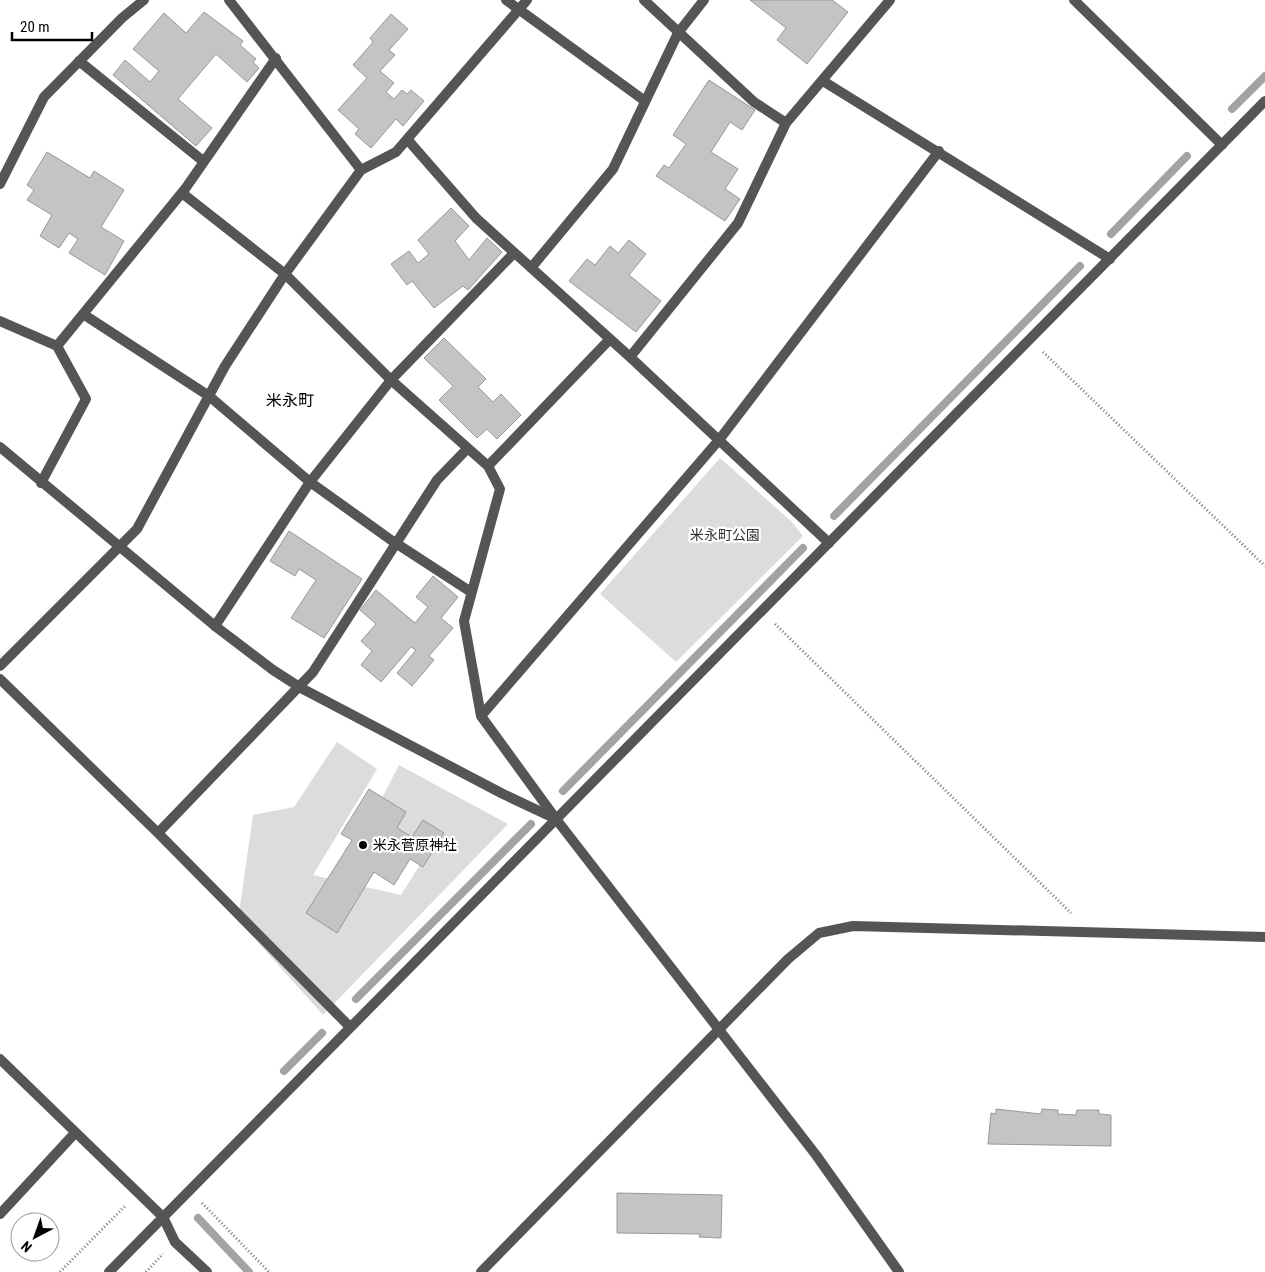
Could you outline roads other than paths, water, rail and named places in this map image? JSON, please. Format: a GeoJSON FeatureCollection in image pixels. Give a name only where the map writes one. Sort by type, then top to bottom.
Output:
{"type":"FeatureCollection","features":[{"type":"Feature","properties":{"kind":"street"},"geometry":{"type":"LineString","coordinates":[[0,184],[44,97],[122,18],[144,0]]}},
{"type":"Feature","properties":{"kind":"street"},"geometry":{"type":"LineString","coordinates":[[506,0],[646,101]]}},
{"type":"Feature","properties":{"kind":"street"},"geometry":{"type":"LineString","coordinates":[[0,666],[137,529],[225,366],[285,274],[361,170],[396,152],[527,0]]}},
{"type":"Feature","properties":{"kind":"street"},"geometry":{"type":"LineString","coordinates":[[644,0],[754,102],[786,123]]}},
{"type":"Feature","properties":{"kind":"street"},"geometry":{"type":"LineString","coordinates":[[531,268],[613,169],[678,33],[704,0]]}},
{"type":"Feature","properties":{"kind":"street"},"geometry":{"type":"LineString","coordinates":[[630,357],[738,223],[786,123],[890,0]]}},
{"type":"Feature","properties":{"kind":"street"},"geometry":{"type":"LineString","coordinates":[[1074,0],[1222,145]]}},
{"type":"Feature","properties":{"kind":"street"},"geometry":{"type":"LineString","coordinates":[[230,1],[361,170]]}},
{"type":"Feature","properties":{"kind":"street"},"geometry":{"type":"LineString","coordinates":[[57,346],[182,193],[276,58]]}},
{"type":"Feature","properties":{"kind":"street"},"geometry":{"type":"LineString","coordinates":[[79,61],[203,162]]}},
{"type":"Feature","properties":{"kind":"street"},"geometry":{"type":"LineString","coordinates":[[823,81],[939,151],[1110,259]]}},
{"type":"Feature","properties":{"kind":"street"},"geometry":{"type":"LineString","coordinates":[[109,1272],[1265,101]]}},
{"type":"Feature","properties":{"kind":"street"},"geometry":{"type":"LineString","coordinates":[[407,139],[476,218],[630,357],[829,542]]}},
{"type":"Feature","properties":{"kind":"street"},"geometry":{"type":"LineString","coordinates":[[481,716],[719,440],[939,151]]}},
{"type":"Feature","properties":{"kind":"street"},"geometry":{"type":"LineString","coordinates":[[182,193],[285,274],[391,380],[466,449],[488,466],[500,489],[464,622],[481,716],[556,819],[816,1154],[899,1272]]}},
{"type":"Feature","properties":{"kind":"street"},"geometry":{"type":"LineString","coordinates":[[215,626],[310,482],[391,380],[514,253]]}},
{"type":"Feature","properties":{"kind":"street"},"geometry":{"type":"LineString","coordinates":[[83,314],[209,396],[310,482],[397,545],[471,592]]}},
{"type":"Feature","properties":{"kind":"street"},"geometry":{"type":"LineString","coordinates":[[0,321],[57,346],[86,399],[41,483]]}},
{"type":"Feature","properties":{"kind":"street"},"geometry":{"type":"LineString","coordinates":[[488,466],[610,339]]}},
{"type":"Feature","properties":{"kind":"street"},"geometry":{"type":"LineString","coordinates":[[0,447],[215,626],[273,670],[301,688],[503,794],[556,819]]}},
{"type":"Feature","properties":{"kind":"street"},"geometry":{"type":"LineString","coordinates":[[158,833],[286,699],[301,688],[397,545],[437,480],[466,449]]}},
{"type":"Feature","properties":{"kind":"street"},"geometry":{"type":"LineString","coordinates":[[0,679],[158,833],[350,1027]]}},
{"type":"Feature","properties":{"kind":"street"},"geometry":{"type":"LineString","coordinates":[[481,1272],[720,1030],[788,958],[819,933],[853,926],[1265,937]]}},
{"type":"Feature","properties":{"kind":"street"},"geometry":{"type":"LineString","coordinates":[[0,1059],[163,1217],[175,1242],[207,1272]]}},
{"type":"Feature","properties":{"kind":"street"},"geometry":{"type":"LineString","coordinates":[[0,1214],[76,1133]]}},
{"type":"Feature","properties":{"kind":"waterway"},"geometry":{"type":"LineString","coordinates":[[1232,109],[1265,76]]}},
{"type":"Feature","properties":{"kind":"waterway"},"geometry":{"type":"LineString","coordinates":[[1111,234],[1187,156]]}},
{"type":"Feature","properties":{"kind":"waterway"},"geometry":{"type":"LineString","coordinates":[[834,516],[1080,266]]}},
{"type":"Feature","properties":{"kind":"waterway"},"geometry":{"type":"LineString","coordinates":[[563,791],[803,548]]}},
{"type":"Feature","properties":{"kind":"waterway"},"geometry":{"type":"LineString","coordinates":[[356,999],[531,824]]}},
{"type":"Feature","properties":{"kind":"waterway"},"geometry":{"type":"LineString","coordinates":[[284,1071],[322,1033]]}},
{"type":"Feature","properties":{"kind":"waterway"},"geometry":{"type":"LineString","coordinates":[[198,1218],[249,1272]]}},
{"type":"Feature","properties":{"kind":"place","name":"米永菅原神社"},"geometry":{"type":"Point","coordinates":[363,845]}},
{"type":"Feature","properties":{"kind":"district","name":"米永町"},"geometry":{"type":"Point","coordinates":[290,400]}},
{"type":"Feature","properties":{"kind":"park label","name":"米永町公園"},"geometry":{"type":"Point","coordinates":[725,535]}}]}
